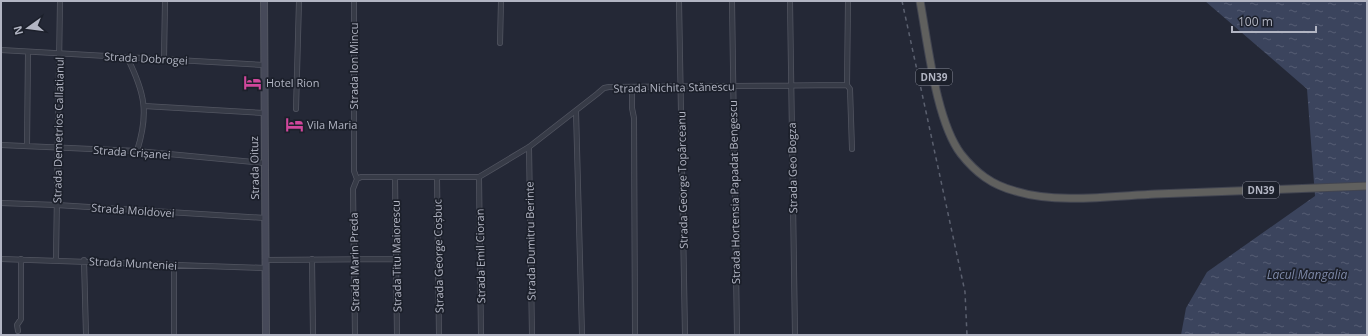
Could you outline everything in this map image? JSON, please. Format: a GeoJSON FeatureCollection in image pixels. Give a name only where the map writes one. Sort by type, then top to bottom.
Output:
{"type":"FeatureCollection","features":[{"type":"Feature","properties":{"kind":"highway","name":"DN39"},"geometry":{"type":"LineString","coordinates":[[920,1],[939,101],[945,122],[960,153],[983,177],[1000,186],[1029,195],[1094,197],[1367,186]]}},
{"type":"Feature","properties":{"kind":"main road","name":"Strada Oituz"},"geometry":{"type":"LineString","coordinates":[[264,1],[266,335]]}},
{"type":"Feature","properties":{"kind":"street","name":"Strada Demetrios Callatianul"},"geometry":{"type":"LineString","coordinates":[[56,259],[60,1]]}},
{"type":"Feature","properties":{"kind":"street"},"geometry":{"type":"LineString","coordinates":[[164,59],[165,1]]}},
{"type":"Feature","properties":{"kind":"street"},"geometry":{"type":"LineString","coordinates":[[296,109],[299,1]]}},
{"type":"Feature","properties":{"kind":"street","name":"Strada Ion Mincu"},"geometry":{"type":"LineString","coordinates":[[354,1],[354,171],[357,179]]}},
{"type":"Feature","properties":{"kind":"street"},"geometry":{"type":"LineString","coordinates":[[500,42],[501,1]]}},
{"type":"Feature","properties":{"kind":"street","name":"Strada George Topârceanu"},"geometry":{"type":"LineString","coordinates":[[679,1],[685,335]]}},
{"type":"Feature","properties":{"kind":"street","name":"Strada Hortensia Papadat Bengescu"},"geometry":{"type":"LineString","coordinates":[[732,1],[732,86],[737,335]]}},
{"type":"Feature","properties":{"kind":"street","name":"Strada Geo Bogza"},"geometry":{"type":"LineString","coordinates":[[790,1],[790,86],[795,335]]}},
{"type":"Feature","properties":{"kind":"street"},"geometry":{"type":"LineString","coordinates":[[848,1],[847,85],[850,89],[852,149]]}},
{"type":"Feature","properties":{"kind":"street","name":"Strada Dobrogei"},"geometry":{"type":"LineString","coordinates":[[1,50],[264,65]]}},
{"type":"Feature","properties":{"kind":"street"},"geometry":{"type":"LineString","coordinates":[[26,146],[28,52]]}},
{"type":"Feature","properties":{"kind":"street"},"geometry":{"type":"LineString","coordinates":[[127,57],[138,78],[144,106],[144,128],[136,152]]}},
{"type":"Feature","properties":{"kind":"street","name":"Strada Nichita Stănescu"},"geometry":{"type":"LineString","coordinates":[[479,177],[529,147],[604,88],[847,85]]}},
{"type":"Feature","properties":{"kind":"street"},"geometry":{"type":"LineString","coordinates":[[632,87],[632,108],[634,118],[635,335]]}},
{"type":"Feature","properties":{"kind":"street"},"geometry":{"type":"LineString","coordinates":[[144,106],[264,113]]}},
{"type":"Feature","properties":{"kind":"street"},"geometry":{"type":"LineString","coordinates":[[576,111],[582,335]]}},
{"type":"Feature","properties":{"kind":"street","name":"Strada Crișanei"},"geometry":{"type":"LineString","coordinates":[[1,145],[136,152],[264,163]]}},
{"type":"Feature","properties":{"kind":"street","name":"Strada Dumitru Berinte"},"geometry":{"type":"LineString","coordinates":[[529,147],[532,335]]}},
{"type":"Feature","properties":{"kind":"street","name":"Strada George Coșbuc"},"geometry":{"type":"LineString","coordinates":[[437,176],[439,335]]}},
{"type":"Feature","properties":{"kind":"street"},"geometry":{"type":"LineString","coordinates":[[357,179],[361,177],[479,177]]}},
{"type":"Feature","properties":{"kind":"street","name":"Strada Titu Maiorescu"},"geometry":{"type":"LineString","coordinates":[[395,177],[397,335]]}},
{"type":"Feature","properties":{"kind":"street","name":"Strada Emil Cioran"},"geometry":{"type":"LineString","coordinates":[[479,177],[481,335]]}},
{"type":"Feature","properties":{"kind":"street","name":"Strada Marin Preda"},"geometry":{"type":"LineString","coordinates":[[355,335],[353,189],[357,179]]}},
{"type":"Feature","properties":{"kind":"street","name":"Strada Moldovei"},"geometry":{"type":"LineString","coordinates":[[1,203],[265,218]]}},
{"type":"Feature","properties":{"kind":"street","name":"Strada Munteniei"},"geometry":{"type":"LineString","coordinates":[[1,258],[265,268]]}},
{"type":"Feature","properties":{"kind":"street"},"geometry":{"type":"LineString","coordinates":[[265,260],[354,258],[396,259]]}},
{"type":"Feature","properties":{"kind":"street"},"geometry":{"type":"LineString","coordinates":[[18,331],[20,319],[21,259]]}},
{"type":"Feature","properties":{"kind":"street"},"geometry":{"type":"LineString","coordinates":[[312,259],[313,335]]}},
{"type":"Feature","properties":{"kind":"street"},"geometry":{"type":"LineString","coordinates":[[84,260],[86,335]]}},
{"type":"Feature","properties":{"kind":"street"},"geometry":{"type":"LineString","coordinates":[[174,264],[174,335]]}},
{"type":"Feature","properties":{"kind":"water","name":"Lacul Mangalia"},"geometry":{"type":"Polygon","coordinates":[[[1205,1],[1367,1],[1367,335],[1181,335],[1186,308],[1207,272],[1315,196],[1307,89],[1205,1]]]}},
{"type":"Feature","properties":{"kind":"railway"},"geometry":{"type":"LineString","coordinates":[[902,1],[965,292],[967,335]]}},
{"type":"Feature","properties":{"kind":"place","name":"Hotel Rion"},"geometry":{"type":"Point","coordinates":[253,82]}},
{"type":"Feature","properties":{"kind":"place","name":"Vila Maria"},"geometry":{"type":"Point","coordinates":[294,124]}}]}
